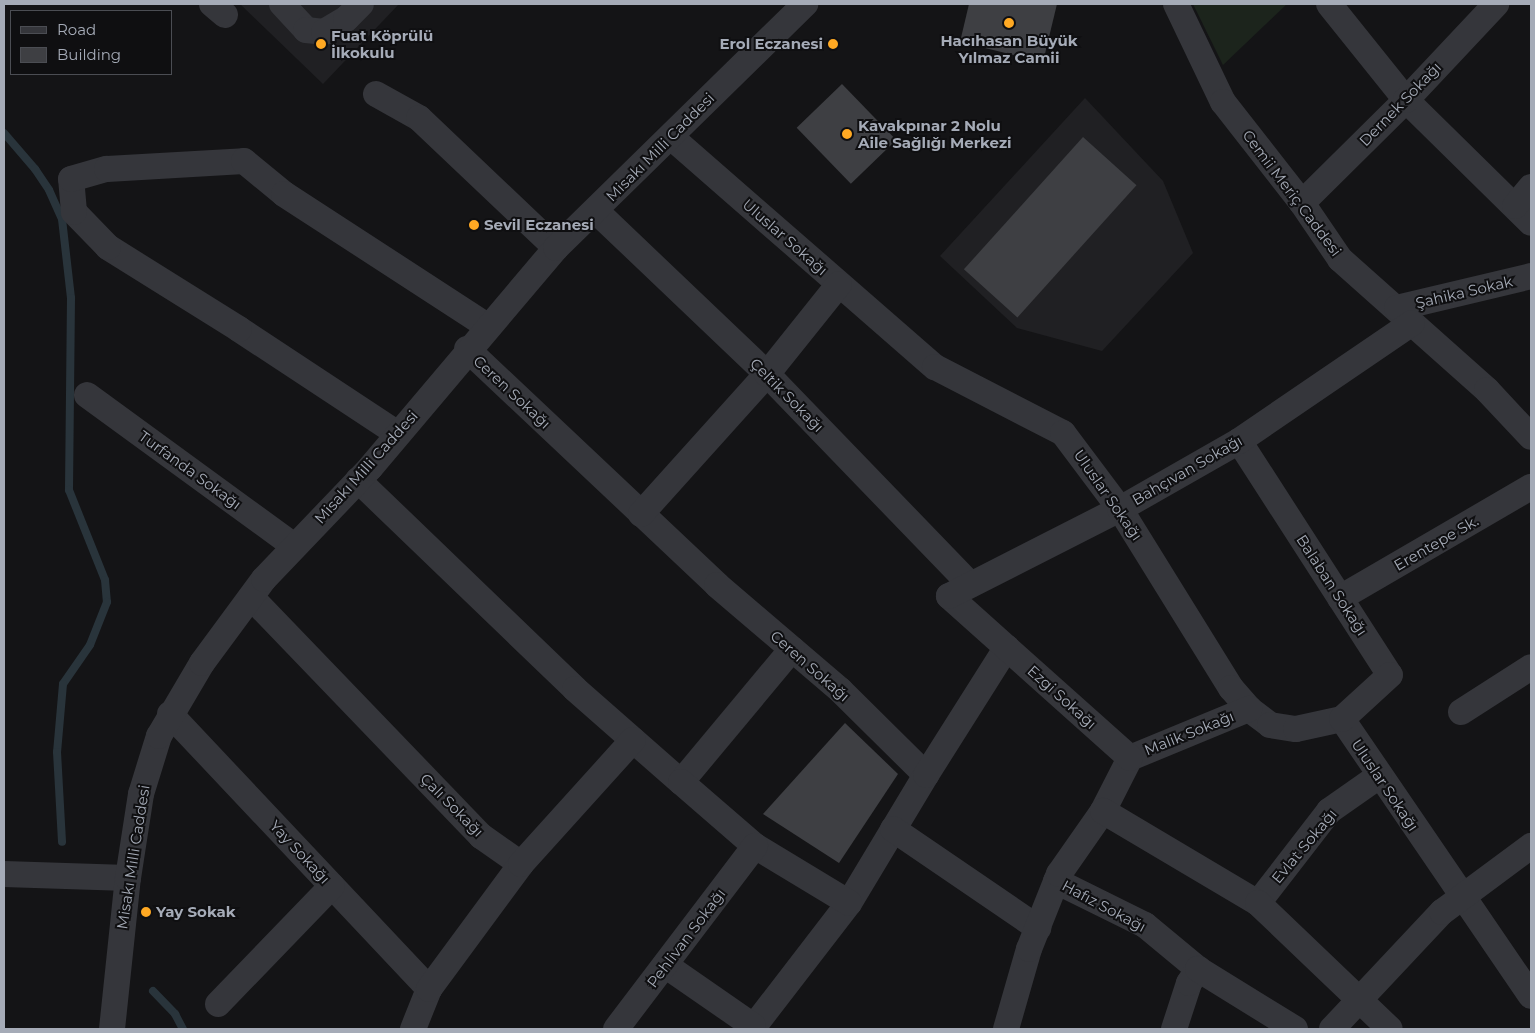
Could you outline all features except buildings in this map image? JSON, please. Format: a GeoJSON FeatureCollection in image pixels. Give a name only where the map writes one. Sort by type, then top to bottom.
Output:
{"type":"FeatureCollection","features":[{"type":"Feature","properties":{"kind":"street"},"geometry":{"type":"LineString","coordinates":[[282,4],[306,30],[324,32],[346,19],[361,4]]}},
{"type":"Feature","properties":{"kind":"street","name":"Misakı Milli Caddesi"},"geometry":{"type":"LineString","coordinates":[[112,1029],[128,878],[141,794],[159,736],[170,714],[202,663],[251,597],[293,545],[358,480],[467,349],[556,248],[596,211],[805,4]]}},
{"type":"Feature","properties":{"kind":"street","name":"Cemii Meriç Caddesi"},"geometry":{"type":"LineString","coordinates":[[1176,4],[1223,102],[1302,203],[1340,259],[1487,390],[1531,437]]}},
{"type":"Feature","properties":{"kind":"street"},"geometry":{"type":"LineString","coordinates":[[1329,4],[1406,100],[1526,205]]}},
{"type":"Feature","properties":{"kind":"street","name":"Dernek Sokağı"},"geometry":{"type":"LineString","coordinates":[[1302,203],[1406,100],[1496,4]]}},
{"type":"Feature","properties":{"kind":"street"},"geometry":{"type":"LineString","coordinates":[[376,94],[419,118],[556,248]]}},
{"type":"Feature","properties":{"kind":"street","name":"Uluslar Sokağı"},"geometry":{"type":"LineString","coordinates":[[671,137],[935,367],[1064,433],[1120,509],[1231,688],[1249,710],[1270,725],[1296,728],[1342,719],[1378,776],[1531,996]]}},
{"type":"Feature","properties":{"kind":"street"},"geometry":{"type":"LineString","coordinates":[[398,434],[239,329],[108,247],[74,212],[71,179],[107,169],[244,161],[284,194],[487,326]]}},
{"type":"Feature","properties":{"kind":"street","name":"Çeltik Sokağı"},"geometry":{"type":"LineString","coordinates":[[596,211],[767,374],[960,590]]}},
{"type":"Feature","properties":{"kind":"street","name":"Şahika Sokak"},"geometry":{"type":"LineString","coordinates":[[1405,316],[1531,276]]}},
{"type":"Feature","properties":{"kind":"street"},"geometry":{"type":"LineString","coordinates":[[641,514],[767,374],[839,284]]}},
{"type":"Feature","properties":{"kind":"street","name":"Bahçıvan Sokağı"},"geometry":{"type":"LineString","coordinates":[[960,590],[1120,509],[1239,441],[1405,316]]}},
{"type":"Feature","properties":{"kind":"street","name":"Ceren Sokağı"},"geometry":{"type":"LineString","coordinates":[[467,349],[717,585],[840,690],[926,775]]}},
{"type":"Feature","properties":{"kind":"street","name":"Turfanda Sokağı"},"geometry":{"type":"LineString","coordinates":[[87,395],[293,545]]}},
{"type":"Feature","properties":{"kind":"street","name":"Balaban Sokağı"},"geometry":{"type":"LineString","coordinates":[[1239,441],[1390,675],[1342,719]]}},
{"type":"Feature","properties":{"kind":"street"},"geometry":{"type":"LineString","coordinates":[[358,480],[575,689],[755,846],[849,903]]}},
{"type":"Feature","properties":{"kind":"street","name":"Erentepe Sk."},"geometry":{"type":"LineString","coordinates":[[1340,598],[1531,487]]}},
{"type":"Feature","properties":{"kind":"street","name":"Ezgi Sokağı"},"geometry":{"type":"LineString","coordinates":[[960,590],[1007,647],[1130,758]]}},
{"type":"Feature","properties":{"kind":"street","name":"Çalı Sokağı"},"geometry":{"type":"LineString","coordinates":[[251,597],[481,836],[521,864]]}},
{"type":"Feature","properties":{"kind":"street"},"geometry":{"type":"LineString","coordinates":[[665,965],[753,1028],[849,903],[926,775],[1007,647]]}},
{"type":"Feature","properties":{"kind":"street"},"geometry":{"type":"LineString","coordinates":[[681,782],[792,649]]}},
{"type":"Feature","properties":{"kind":"street"},"geometry":{"type":"LineString","coordinates":[[1460,712],[1531,667]]}},
{"type":"Feature","properties":{"kind":"street","name":"Malik Sokağı"},"geometry":{"type":"LineString","coordinates":[[1130,758],[1249,710]]}},
{"type":"Feature","properties":{"kind":"street","name":"Yay Sokağı"},"geometry":{"type":"LineString","coordinates":[[170,714],[429,989]]}},
{"type":"Feature","properties":{"kind":"street"},"geometry":{"type":"LineString","coordinates":[[412,1029],[429,989],[521,864],[633,740]]}},
{"type":"Feature","properties":{"kind":"street"},"geometry":{"type":"LineString","coordinates":[[1006,1029],[1038,928],[1056,881],[1103,811],[1130,758]]}},
{"type":"Feature","properties":{"kind":"street","name":"Evlat Sokağı"},"geometry":{"type":"LineString","coordinates":[[1258,903],[1329,811],[1378,776]]}},
{"type":"Feature","properties":{"kind":"street"},"geometry":{"type":"LineString","coordinates":[[1103,811],[1258,903],[1390,1029]]}},
{"type":"Feature","properties":{"kind":"street"},"geometry":{"type":"LineString","coordinates":[[894,829],[1038,928]]}},
{"type":"Feature","properties":{"kind":"street","name":"Pehlivan Sokağı"},"geometry":{"type":"LineString","coordinates":[[616,1029],[755,846]]}},
{"type":"Feature","properties":{"kind":"street"},"geometry":{"type":"LineString","coordinates":[[1332,1029],[1442,912],[1531,846]]}},
{"type":"Feature","properties":{"kind":"street"},"geometry":{"type":"LineString","coordinates":[[4,874],[128,878]]}},
{"type":"Feature","properties":{"kind":"street","name":"Hafız Sokağı"},"geometry":{"type":"LineString","coordinates":[[1056,881],[1146,925],[1198,969],[1295,1029]]}},
{"type":"Feature","properties":{"kind":"street"},"geometry":{"type":"LineString","coordinates":[[218,1004],[332,886]]}},
{"type":"Feature","properties":{"kind":"street"},"geometry":{"type":"LineString","coordinates":[[1174,1029],[1189,983],[1198,969]]}},
{"type":"Feature","properties":{"kind":"shaded area","name":"Fuat Köprülü İlkokulu"},"geometry":{"type":"Polygon","coordinates":[[[240,4],[399,4],[323,84],[240,4]]]}},
{"type":"Feature","properties":{"kind":"shaded area"},"geometry":{"type":"Polygon","coordinates":[[[1193,4],[1287,4],[1223,65],[1193,4]]]}},
{"type":"Feature","properties":{"kind":"shaded area"},"geometry":{"type":"Polygon","coordinates":[[[1085,98],[1163,181],[1193,253],[1102,351],[1017,328],[940,256],[1085,98]]]}},
{"type":"Feature","properties":{"kind":"waterway"},"geometry":{"type":"LineString","coordinates":[[4,133],[35,169],[49,190],[62,219],[71,298],[69,490],[105,580],[107,602],[90,645],[63,684],[57,752],[62,842]]}},
{"type":"Feature","properties":{"kind":"waterway"},"geometry":{"type":"LineString","coordinates":[[153,991],[175,1014],[183,1029]]}},
{"type":"Feature","properties":{"kind":"place","name":"Hacıhasan Büyük Yılmaz Camii"},"geometry":{"type":"Point","coordinates":[1009,23]}},
{"type":"Feature","properties":{"kind":"place","name":"Fuat Köprülü İlkokulu"},"geometry":{"type":"Point","coordinates":[321,44]}},
{"type":"Feature","properties":{"kind":"place","name":"Erol Eczanesi"},"geometry":{"type":"Point","coordinates":[833,44]}},
{"type":"Feature","properties":{"kind":"place","name":"Kavakpınar 2 Nolu Aile Sağlığı Merkezi"},"geometry":{"type":"Point","coordinates":[847,134]}},
{"type":"Feature","properties":{"kind":"place","name":"Sevil Eczanesi"},"geometry":{"type":"Point","coordinates":[474,225]}},
{"type":"Feature","properties":{"kind":"place","name":"Yay Sokak"},"geometry":{"type":"Point","coordinates":[146,912]}}]}
